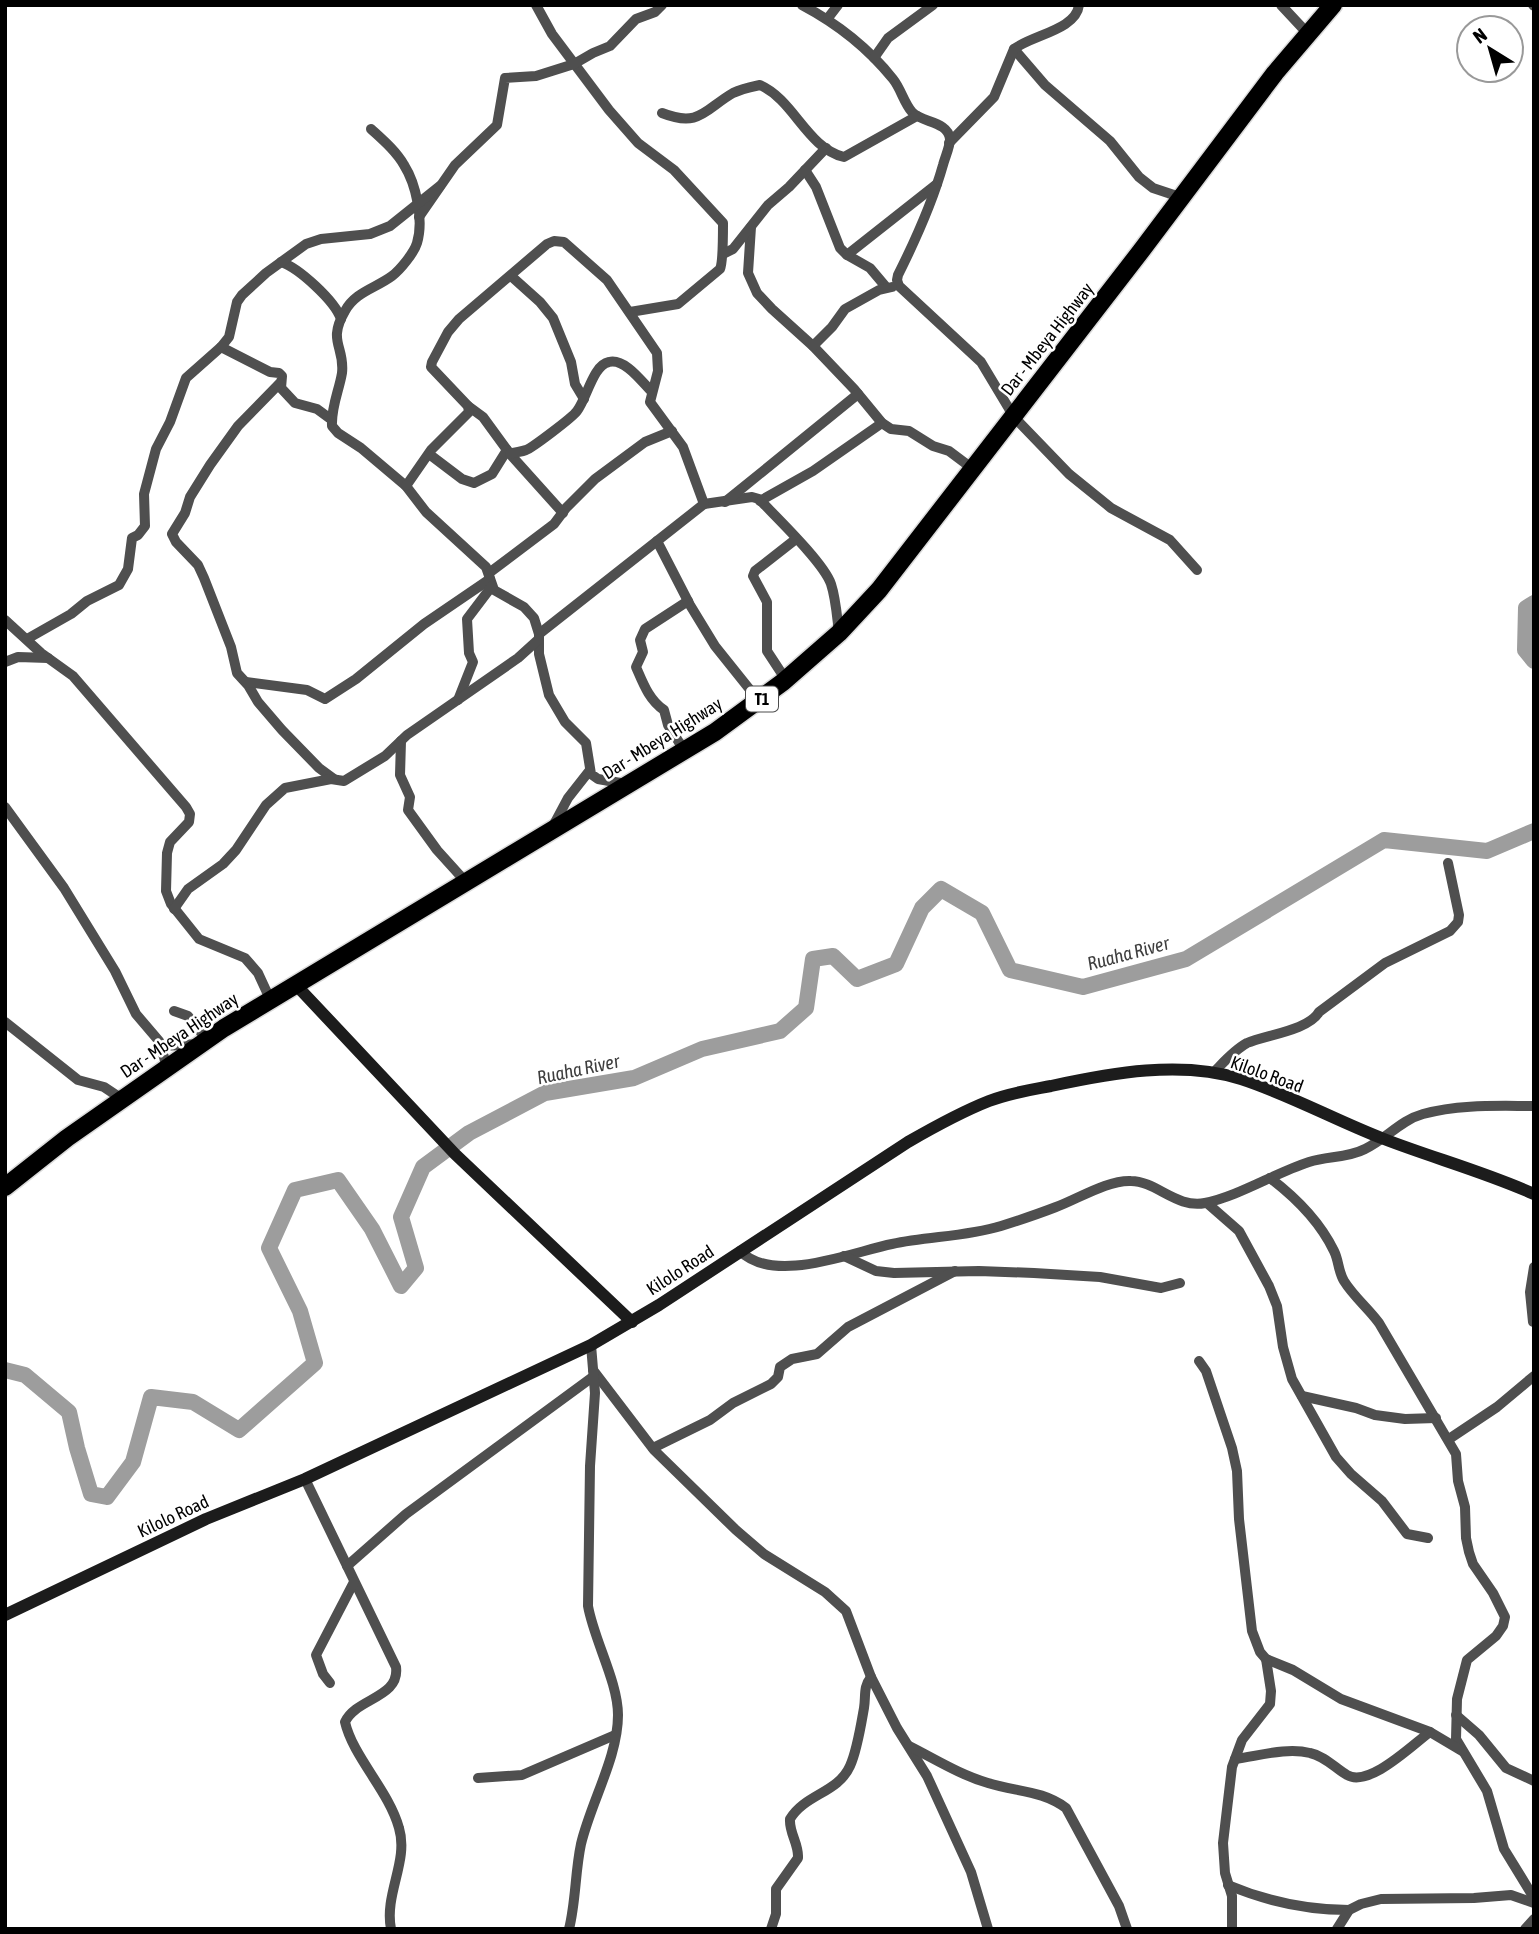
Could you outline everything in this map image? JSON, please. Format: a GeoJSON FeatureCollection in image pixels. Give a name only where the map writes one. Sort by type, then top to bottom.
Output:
{"type":"FeatureCollection","features":[{"type":"Feature","properties":{"kind":"highway","name":"Dar - Mbeya Highway"},"geometry":{"type":"LineString","coordinates":[[5,1187],[203,1042],[684,750],[759,701],[839,633],[879,590],[1275,73],[1333,5]]}},
{"type":"Feature","properties":{"kind":"main road"},"geometry":{"type":"LineString","coordinates":[[297,986],[455,1154],[632,1322]]}},
{"type":"Feature","properties":{"kind":"main road","name":"Kilolo Road"},"geometry":{"type":"LineString","coordinates":[[5,1615],[206,1519],[304,1479],[591,1345],[632,1322],[908,1142],[947,1120],[990,1101],[1086,1078],[1157,1071],[1213,1073],[1241,1079],[1382,1139],[1534,1194]]}},
{"type":"Feature","properties":{"kind":"street"},"geometry":{"type":"LineString","coordinates":[[536,5],[546,25],[574,64],[638,143],[674,170],[722,222],[723,263],[720,269],[681,303],[630,313]]}},
{"type":"Feature","properties":{"kind":"street"},"geometry":{"type":"LineString","coordinates":[[419,217],[455,165],[497,125],[505,78],[536,76],[574,64],[593,52],[610,47],[636,19],[655,12],[662,5]]}},
{"type":"Feature","properties":{"kind":"street"},"geometry":{"type":"LineString","coordinates":[[802,5],[828,19],[873,58],[896,82],[909,108],[917,116],[942,126],[948,133],[949,143],[937,183],[922,225],[898,275],[899,286],[981,362],[1014,417],[1069,474],[1111,508],[1170,540],[1197,570]]}},
{"type":"Feature","properties":{"kind":"street"},"geometry":{"type":"LineString","coordinates":[[828,19],[838,5]]}},
{"type":"Feature","properties":{"kind":"street"},"geometry":{"type":"LineString","coordinates":[[873,58],[888,38],[933,5]]}},
{"type":"Feature","properties":{"kind":"street"},"geometry":{"type":"LineString","coordinates":[[949,143],[993,97],[1014,49],[1068,23],[1076,16],[1079,5]]}},
{"type":"Feature","properties":{"kind":"street"},"geometry":{"type":"LineString","coordinates":[[1281,5],[1309,35]]}},
{"type":"Feature","properties":{"kind":"street"},"geometry":{"type":"LineString","coordinates":[[1014,49],[1045,85],[1110,141],[1139,177],[1153,188],[1180,197]]}},
{"type":"Feature","properties":{"kind":"street"},"geometry":{"type":"LineString","coordinates":[[663,113],[687,119],[711,111],[733,93],[760,85],[775,94],[826,148],[841,156],[846,156],[917,116]]}},
{"type":"Feature","properties":{"kind":"street"},"geometry":{"type":"LineString","coordinates":[[371,129],[403,162],[419,217],[416,247],[393,276],[376,284],[351,302],[341,319],[336,334],[342,373],[332,426],[406,486],[426,512],[484,565],[496,591],[524,607],[536,620],[539,654],[549,695],[565,722],[586,743],[592,776],[627,784]]}},
{"type":"Feature","properties":{"kind":"street"},"geometry":{"type":"LineString","coordinates":[[723,254],[733,249],[768,205],[826,148]]}},
{"type":"Feature","properties":{"kind":"street"},"geometry":{"type":"LineString","coordinates":[[805,170],[816,187],[840,248],[870,268],[886,287]]}},
{"type":"Feature","properties":{"kind":"street"},"geometry":{"type":"LineString","coordinates":[[847,255],[937,183]]}},
{"type":"Feature","properties":{"kind":"street"},"geometry":{"type":"LineString","coordinates":[[27,639],[71,614],[87,601],[112,589],[125,577],[132,538],[142,532],[145,526],[144,494],[156,449],[170,422],[186,377],[222,347],[229,337],[237,302],[251,285],[306,244],[321,239],[370,234],[390,226],[440,186]]}},
{"type":"Feature","properties":{"kind":"street"},"geometry":{"type":"LineString","coordinates":[[751,227],[747,263],[752,285],[772,309],[813,346],[882,423],[891,429],[909,431],[933,446],[949,451],[973,469]]}},
{"type":"Feature","properties":{"kind":"street"},"geometry":{"type":"LineString","coordinates":[[563,513],[509,452],[483,417],[432,370],[432,362],[453,324],[547,244],[554,241],[564,242],[607,280],[658,355],[658,370],[650,402],[685,453],[704,504]]}},
{"type":"Feature","properties":{"kind":"street"},"geometry":{"type":"LineString","coordinates":[[281,262],[296,270],[328,300],[341,319]]}},
{"type":"Feature","properties":{"kind":"street"},"geometry":{"type":"LineString","coordinates":[[511,276],[540,302],[553,318],[570,362],[575,384],[584,399]]}},
{"type":"Feature","properties":{"kind":"street"},"geometry":{"type":"LineString","coordinates":[[813,346],[845,309],[886,287],[899,286]]}},
{"type":"Feature","properties":{"kind":"street"},"geometry":{"type":"LineString","coordinates":[[222,347],[282,376],[280,383],[238,426],[217,455],[190,497],[185,513],[172,534],[198,565],[231,647],[237,673],[282,730],[319,768],[334,779]]}},
{"type":"Feature","properties":{"kind":"street"},"geometry":{"type":"LineString","coordinates":[[429,454],[462,479],[474,483],[492,474],[509,452],[531,448],[565,423],[584,399],[597,370],[612,361],[631,371],[652,392]]}},
{"type":"Feature","properties":{"kind":"street"},"geometry":{"type":"LineString","coordinates":[[280,383],[292,401],[317,409],[332,419]]}},
{"type":"Feature","properties":{"kind":"street"},"geometry":{"type":"LineString","coordinates":[[725,502],[858,394]]}},
{"type":"Feature","properties":{"kind":"street"},"geometry":{"type":"LineString","coordinates":[[406,486],[445,434],[468,414],[468,406]]}},
{"type":"Feature","properties":{"kind":"street"},"geometry":{"type":"LineString","coordinates":[[760,501],[813,471],[882,423]]}},
{"type":"Feature","properties":{"kind":"street"},"geometry":{"type":"LineString","coordinates":[[246,682],[307,690],[325,699],[356,680],[424,624],[490,579],[543,534],[595,478],[645,442],[672,431]]}},
{"type":"Feature","properties":{"kind":"street"},"geometry":{"type":"LineString","coordinates":[[174,909],[188,889],[223,864],[236,850],[267,805],[285,788],[334,779],[344,781],[385,756],[401,741],[517,658],[539,636],[704,504],[752,497],[760,501],[831,582],[839,633]]}},
{"type":"Feature","properties":{"kind":"street"},"geometry":{"type":"LineString","coordinates":[[786,680],[767,651],[767,602],[753,576],[755,571],[796,539]]}},
{"type":"Feature","properties":{"kind":"street"},"geometry":{"type":"LineString","coordinates":[[657,541],[715,646],[759,701]]}},
{"type":"Feature","properties":{"kind":"street"},"geometry":{"type":"LineString","coordinates":[[457,701],[473,662],[469,653],[467,619],[490,579]]}},
{"type":"Feature","properties":{"kind":"street"},"geometry":{"type":"LineString","coordinates":[[684,750],[668,725],[664,710],[656,704],[646,689],[636,667],[643,652],[640,640],[645,629],[688,601]]}},
{"type":"Feature","properties":{"kind":"street"},"geometry":{"type":"LineString","coordinates":[[5,620],[48,658],[74,676],[190,814],[188,823],[170,842],[166,891],[174,909],[204,942],[240,954],[244,958],[258,974],[270,999]]}},
{"type":"Feature","properties":{"kind":"street"},"geometry":{"type":"LineString","coordinates":[[5,662],[18,657],[48,658]]}},
{"type":"Feature","properties":{"kind":"street"},"geometry":{"type":"LineString","coordinates":[[401,741],[401,775],[411,797],[408,810],[437,850],[465,881]]}},
{"type":"Feature","properties":{"kind":"street"},"geometry":{"type":"LineString","coordinates":[[549,832],[568,798],[590,770]]}},
{"type":"Feature","properties":{"kind":"street"},"geometry":{"type":"LineString","coordinates":[[5,807],[64,888],[115,971],[136,1014],[162,1046],[167,1067]]}},
{"type":"Feature","properties":{"kind":"street"},"geometry":{"type":"LineString","coordinates":[[1213,1073],[1247,1044],[1311,1021],[1319,1012],[1385,963],[1450,931],[1458,922],[1459,915],[1448,863]]}},
{"type":"Feature","properties":{"kind":"street"},"geometry":{"type":"LineString","coordinates":[[162,1046],[203,1042],[188,1016],[173,1010]]}},
{"type":"Feature","properties":{"kind":"street"},"geometry":{"type":"LineString","coordinates":[[5,1022],[78,1080],[104,1087],[122,1099]]}},
{"type":"Feature","properties":{"kind":"street"},"geometry":{"type":"LineString","coordinates":[[740,1251],[749,1260],[771,1266],[800,1265],[895,1243],[943,1238],[999,1226],[1057,1207],[1105,1186],[1131,1180],[1189,1203],[1207,1203],[1322,1158],[1364,1150],[1424,1114],[1479,1106],[1534,1106]]}},
{"type":"Feature","properties":{"kind":"street"},"geometry":{"type":"LineString","coordinates":[[1270,1178],[1298,1202],[1326,1238],[1335,1254],[1343,1280],[1354,1297],[1379,1323],[1404,1370],[1456,1454],[1469,1552],[1473,1564],[1493,1593],[1505,1617],[1496,1636],[1467,1660],[1457,1699],[1456,1739],[1487,1791],[1504,1849],[1534,1898]]}},
{"type":"Feature","properties":{"kind":"street"},"geometry":{"type":"LineString","coordinates":[[1207,1203],[1238,1231],[1269,1286],[1277,1306],[1287,1364],[1336,1457],[1382,1501],[1407,1534],[1428,1538]]}},
{"type":"Feature","properties":{"kind":"street"},"geometry":{"type":"LineString","coordinates":[[844,1256],[876,1271],[920,1274],[955,1271],[1100,1278],[1161,1288],[1180,1283]]}},
{"type":"Feature","properties":{"kind":"street"},"geometry":{"type":"LineString","coordinates":[[1533,1322],[1530,1292],[1534,1267]]}},
{"type":"Feature","properties":{"kind":"street"},"geometry":{"type":"LineString","coordinates":[[653,1447],[710,1420],[733,1403],[771,1384],[786,1361],[817,1354],[848,1327],[955,1271]]}},
{"type":"Feature","properties":{"kind":"street"},"geometry":{"type":"LineString","coordinates":[[569,1929],[581,1844],[615,1735],[618,1712],[588,1606],[590,1466],[595,1393],[591,1345]]}},
{"type":"Feature","properties":{"kind":"street"},"geometry":{"type":"LineString","coordinates":[[1199,1361],[1206,1371],[1232,1448],[1237,1471],[1239,1519],[1252,1631],[1256,1644],[1266,1659],[1271,1691],[1270,1704],[1242,1740],[1232,1767],[1223,1843],[1228,1885],[1232,1896],[1232,1929]]}},
{"type":"Feature","properties":{"kind":"street"},"geometry":{"type":"LineString","coordinates":[[594,1373],[653,1447],[736,1530],[764,1554],[825,1592],[846,1611],[871,1677],[926,1776],[971,1872],[988,1929]]}},
{"type":"Feature","properties":{"kind":"street"},"geometry":{"type":"LineString","coordinates":[[347,1566],[406,1514],[594,1373]]}},
{"type":"Feature","properties":{"kind":"street"},"geometry":{"type":"LineString","coordinates":[[1448,1439],[1497,1407],[1534,1376]]}},
{"type":"Feature","properties":{"kind":"street"},"geometry":{"type":"LineString","coordinates":[[1302,1396],[1384,1416],[1436,1418]]}},
{"type":"Feature","properties":{"kind":"street"},"geometry":{"type":"LineString","coordinates":[[304,1479],[396,1667],[397,1676],[391,1687],[362,1704],[345,1722],[364,1761],[393,1808],[403,1843],[390,1904],[391,1929]]}},
{"type":"Feature","properties":{"kind":"street"},"geometry":{"type":"LineString","coordinates":[[330,1683],[323,1674],[316,1655],[354,1582]]}},
{"type":"Feature","properties":{"kind":"street"},"geometry":{"type":"LineString","coordinates":[[1266,1659],[1293,1670],[1342,1699],[1430,1732],[1462,1751]]}},
{"type":"Feature","properties":{"kind":"street"},"geometry":{"type":"LineString","coordinates":[[771,1929],[776,1914],[776,1889],[798,1858],[799,1852],[790,1819],[804,1804],[836,1785],[845,1776],[855,1753],[865,1705],[865,1687],[871,1677]]}},
{"type":"Feature","properties":{"kind":"street"},"geometry":{"type":"LineString","coordinates":[[1456,1715],[1479,1735],[1506,1768],[1534,1781]]}},
{"type":"Feature","properties":{"kind":"street"},"geometry":{"type":"LineString","coordinates":[[1235,1759],[1292,1751],[1308,1752],[1320,1756],[1348,1776],[1365,1778],[1430,1732]]}},
{"type":"Feature","properties":{"kind":"street"},"geometry":{"type":"LineString","coordinates":[[478,1778],[522,1775],[615,1735]]}},
{"type":"Feature","properties":{"kind":"street"},"geometry":{"type":"LineString","coordinates":[[908,1746],[965,1775],[991,1784],[1039,1794],[1054,1799],[1066,1808],[1119,1906],[1127,1929]]}},
{"type":"Feature","properties":{"kind":"street"},"geometry":{"type":"LineString","coordinates":[[1228,1885],[1308,1908],[1349,1910],[1381,1899],[1511,1895],[1534,1903]]}},
{"type":"Feature","properties":{"kind":"street"},"geometry":{"type":"LineString","coordinates":[[1337,1929],[1349,1910]]}},
{"type":"Feature","properties":{"kind":"street"},"geometry":{"type":"LineString","coordinates":[[1525,1929],[1534,1919]]}},
{"type":"Feature","properties":{"kind":"waterway","name":"Ruaha River"},"geometry":{"type":"LineString","coordinates":[[1534,603],[1526,608],[1525,650],[1534,661]]}},
{"type":"Feature","properties":{"kind":"waterway","name":"Ruaha River"},"geometry":{"type":"LineString","coordinates":[[5,1370],[25,1375],[69,1412],[91,1494],[107,1497],[133,1462],[151,1397],[193,1402],[239,1430],[315,1363],[300,1311],[269,1248],[295,1190],[338,1180],[372,1229],[401,1286],[416,1268],[401,1217],[423,1167],[469,1133],[545,1093],[634,1078],[702,1049],[780,1031],[806,1008],[813,959],[833,956],[857,979],[896,964],[922,908],[941,889],[982,913],[1010,970],[1083,987],[1186,959],[1384,840],[1487,851],[1534,831]]}}]}
